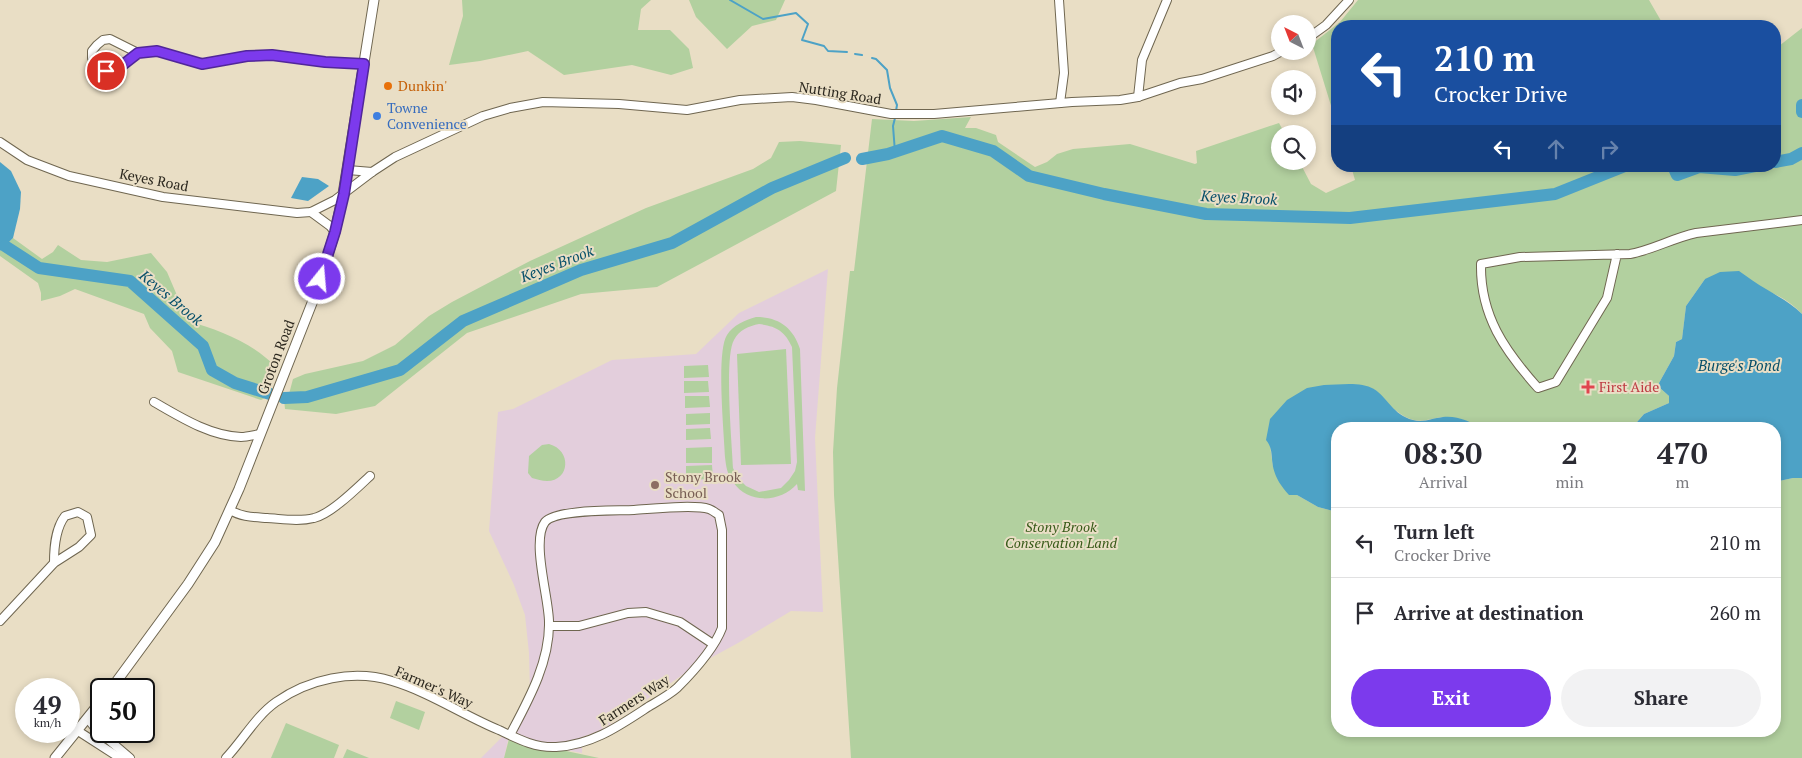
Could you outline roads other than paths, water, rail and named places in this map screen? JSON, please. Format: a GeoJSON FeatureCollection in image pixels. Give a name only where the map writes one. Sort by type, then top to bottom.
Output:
{"type":"FeatureCollection","features":[{"type":"Feature","properties":{"kind":"main road","name":"Groton Road"},"geometry":{"type":"LineString","coordinates":[[119,678],[188,584],[214,542],[230,510],[314,298],[335,232],[344,194],[374,0]]}},
{"type":"Feature","properties":{"kind":"main road"},"geometry":{"type":"LineString","coordinates":[[80,728],[90,716]]}},
{"type":"Feature","properties":{"kind":"main road"},"geometry":{"type":"LineString","coordinates":[[55,758],[67,743]]}},
{"type":"Feature","properties":{"kind":"street"},"geometry":{"type":"LineString","coordinates":[[1060,0],[1064,73],[1060,104]]}},
{"type":"Feature","properties":{"kind":"street"},"geometry":{"type":"LineString","coordinates":[[1138,97],[1142,60],[1167,0]]}},
{"type":"Feature","properties":{"kind":"street"},"geometry":{"type":"LineString","coordinates":[[1316,32],[1326,25],[1349,0]]}},
{"type":"Feature","properties":{"kind":"street"},"geometry":{"type":"LineString","coordinates":[[138,53],[110,39],[103,40],[97,45],[92,51],[92,58],[100,68],[106,71],[113,71],[138,53],[157,51],[202,64],[247,56],[272,55],[325,62],[364,64]]}},
{"type":"Feature","properties":{"kind":"street","name":"Nutting Road"},"geometry":{"type":"LineString","coordinates":[[344,194],[395,157],[483,116],[510,108],[543,102],[619,104],[687,110],[740,100],[792,98],[816,100],[891,114],[914,115],[1104,102],[1138,97],[1271,57]]}},
{"type":"Feature","properties":{"kind":"street","name":"Keyes Road"},"geometry":{"type":"LineString","coordinates":[[0,142],[27,160],[43,167],[78,178],[163,197],[253,206],[283,212],[312,212],[344,194]]}},
{"type":"Feature","properties":{"kind":"street"},"geometry":{"type":"LineString","coordinates":[[348,170],[372,172]]}},
{"type":"Feature","properties":{"kind":"street"},"geometry":{"type":"LineString","coordinates":[[312,212],[335,232]]}},
{"type":"Feature","properties":{"kind":"street"},"geometry":{"type":"LineString","coordinates":[[1617,254],[1607,298],[1556,382],[1538,388],[1517,365],[1493,324],[1482,293],[1481,264],[1520,256],[1642,252],[1682,236],[1696,233],[1802,220]]}},
{"type":"Feature","properties":{"kind":"street"},"geometry":{"type":"LineString","coordinates":[[154,402],[199,426],[226,436],[243,437],[260,434]]}},
{"type":"Feature","properties":{"kind":"street"},"geometry":{"type":"LineString","coordinates":[[230,510],[251,517],[298,520],[314,518],[326,512],[370,476]]}},
{"type":"Feature","properties":{"kind":"street","name":"Farmers Way"},"geometry":{"type":"LineString","coordinates":[[510,735],[527,744],[554,747],[573,745],[599,737],[676,689],[703,660],[722,628],[722,530],[719,515],[710,509],[690,508],[556,514],[546,521],[539,534],[549,626]]}},
{"type":"Feature","properties":{"kind":"street"},"geometry":{"type":"LineString","coordinates":[[0,621],[54,563],[79,547],[91,535],[87,517],[78,512],[64,516],[57,535],[54,563]]}},
{"type":"Feature","properties":{"kind":"street"},"geometry":{"type":"LineString","coordinates":[[510,735],[528,699],[548,644],[549,626],[579,626],[628,614],[646,612],[680,622],[713,644]]}},
{"type":"Feature","properties":{"kind":"street","name":"Farmer's Way"},"geometry":{"type":"LineString","coordinates":[[226,758],[253,724],[276,702],[312,683],[350,676],[378,678],[406,686],[510,735]]}},
{"type":"Feature","properties":{"kind":"street"},"geometry":{"type":"LineString","coordinates":[[88,719],[96,729],[130,758]]}},
{"type":"Feature","properties":{"kind":"street"},"geometry":{"type":"LineString","coordinates":[[80,731],[120,758]]}},
{"type":"Feature","properties":{"kind":"water"},"geometry":{"type":"Polygon","coordinates":[[[0,162],[11,171],[21,192],[20,209],[13,238],[0,251],[0,162]]]}},
{"type":"Feature","properties":{"kind":"water"},"geometry":{"type":"Polygon","coordinates":[[[302,177],[318,179],[329,186],[308,201],[291,198],[302,177]]]}},
{"type":"Feature","properties":{"kind":"water","name":"Burge's Pond"},"geometry":{"type":"Polygon","coordinates":[[[1739,271],[1789,303],[1802,314],[1802,478],[1781,481],[1781,422],[1637,422],[1644,414],[1669,403],[1669,396],[1660,388],[1659,383],[1674,356],[1676,342],[1682,339],[1686,306],[1705,279],[1720,272],[1739,271]]]}},
{"type":"Feature","properties":{"kind":"water"},"geometry":{"type":"Polygon","coordinates":[[[1324,385],[1362,385],[1374,389],[1406,418],[1421,421],[1453,417],[1469,422],[1331,422],[1331,510],[1318,507],[1297,495],[1289,495],[1277,479],[1272,463],[1271,449],[1266,440],[1270,419],[1287,400],[1307,388],[1324,385]]]}},
{"type":"Feature","properties":{"kind":"waterway"},"geometry":{"type":"LineString","coordinates":[[730,0],[763,19],[796,13],[808,24],[802,40],[824,46],[828,51],[847,52]]}},
{"type":"Feature","properties":{"kind":"waterway"},"geometry":{"type":"LineString","coordinates":[[855,54],[862,55]]}},
{"type":"Feature","properties":{"kind":"waterway"},"geometry":{"type":"LineString","coordinates":[[872,58],[876,59],[887,70],[890,88],[897,105],[896,111]]}},
{"type":"Feature","properties":{"kind":"waterway","name":"Keyes Brook"},"geometry":{"type":"LineString","coordinates":[[1802,105],[1802,112]]}},
{"type":"Feature","properties":{"kind":"waterway"},"geometry":{"type":"LineString","coordinates":[[895,118],[893,126],[895,152]]}},
{"type":"Feature","properties":{"kind":"waterway","name":"Keyes Brook"},"geometry":{"type":"LineString","coordinates":[[862,159],[888,154],[942,136],[993,151],[1029,176],[1104,194],[1206,214],[1350,218],[1555,194],[1610,172]]}},
{"type":"Feature","properties":{"kind":"waterway","name":"Keyes Brook"},"geometry":{"type":"LineString","coordinates":[[1781,161],[1791,159],[1802,153]]}},
{"type":"Feature","properties":{"kind":"waterway","name":"Keyes Brook"},"geometry":{"type":"LineString","coordinates":[[284,398],[307,397],[400,370],[463,321],[581,270],[672,243],[772,188],[845,158]]}},
{"type":"Feature","properties":{"kind":"waterway","name":"Keyes Brook"},"geometry":{"type":"LineString","coordinates":[[1676,172],[1677,175],[1685,172]]}},
{"type":"Feature","properties":{"kind":"waterway","name":"Keyes Brook"},"geometry":{"type":"LineString","coordinates":[[5,246],[39,268],[130,281],[203,346],[212,370],[235,383],[270,394]]}},
{"type":"Feature","properties":{"kind":"place","name":"Dunkin'"},"geometry":{"type":"Point","coordinates":[388,86]}},
{"type":"Feature","properties":{"kind":"place","name":"Towne Convenience"},"geometry":{"type":"Point","coordinates":[377,116]}},
{"type":"Feature","properties":{"kind":"place","name":"First Aide"},"geometry":{"type":"Point","coordinates":[1588,387]}},
{"type":"Feature","properties":{"kind":"place","name":"Stony Brook School"},"geometry":{"type":"Point","coordinates":[655,485]}},
{"type":"Feature","properties":{"kind":"park label","name":"Stony Brook Conservation Land"},"geometry":{"type":"Point","coordinates":[1061,536]}}]}
